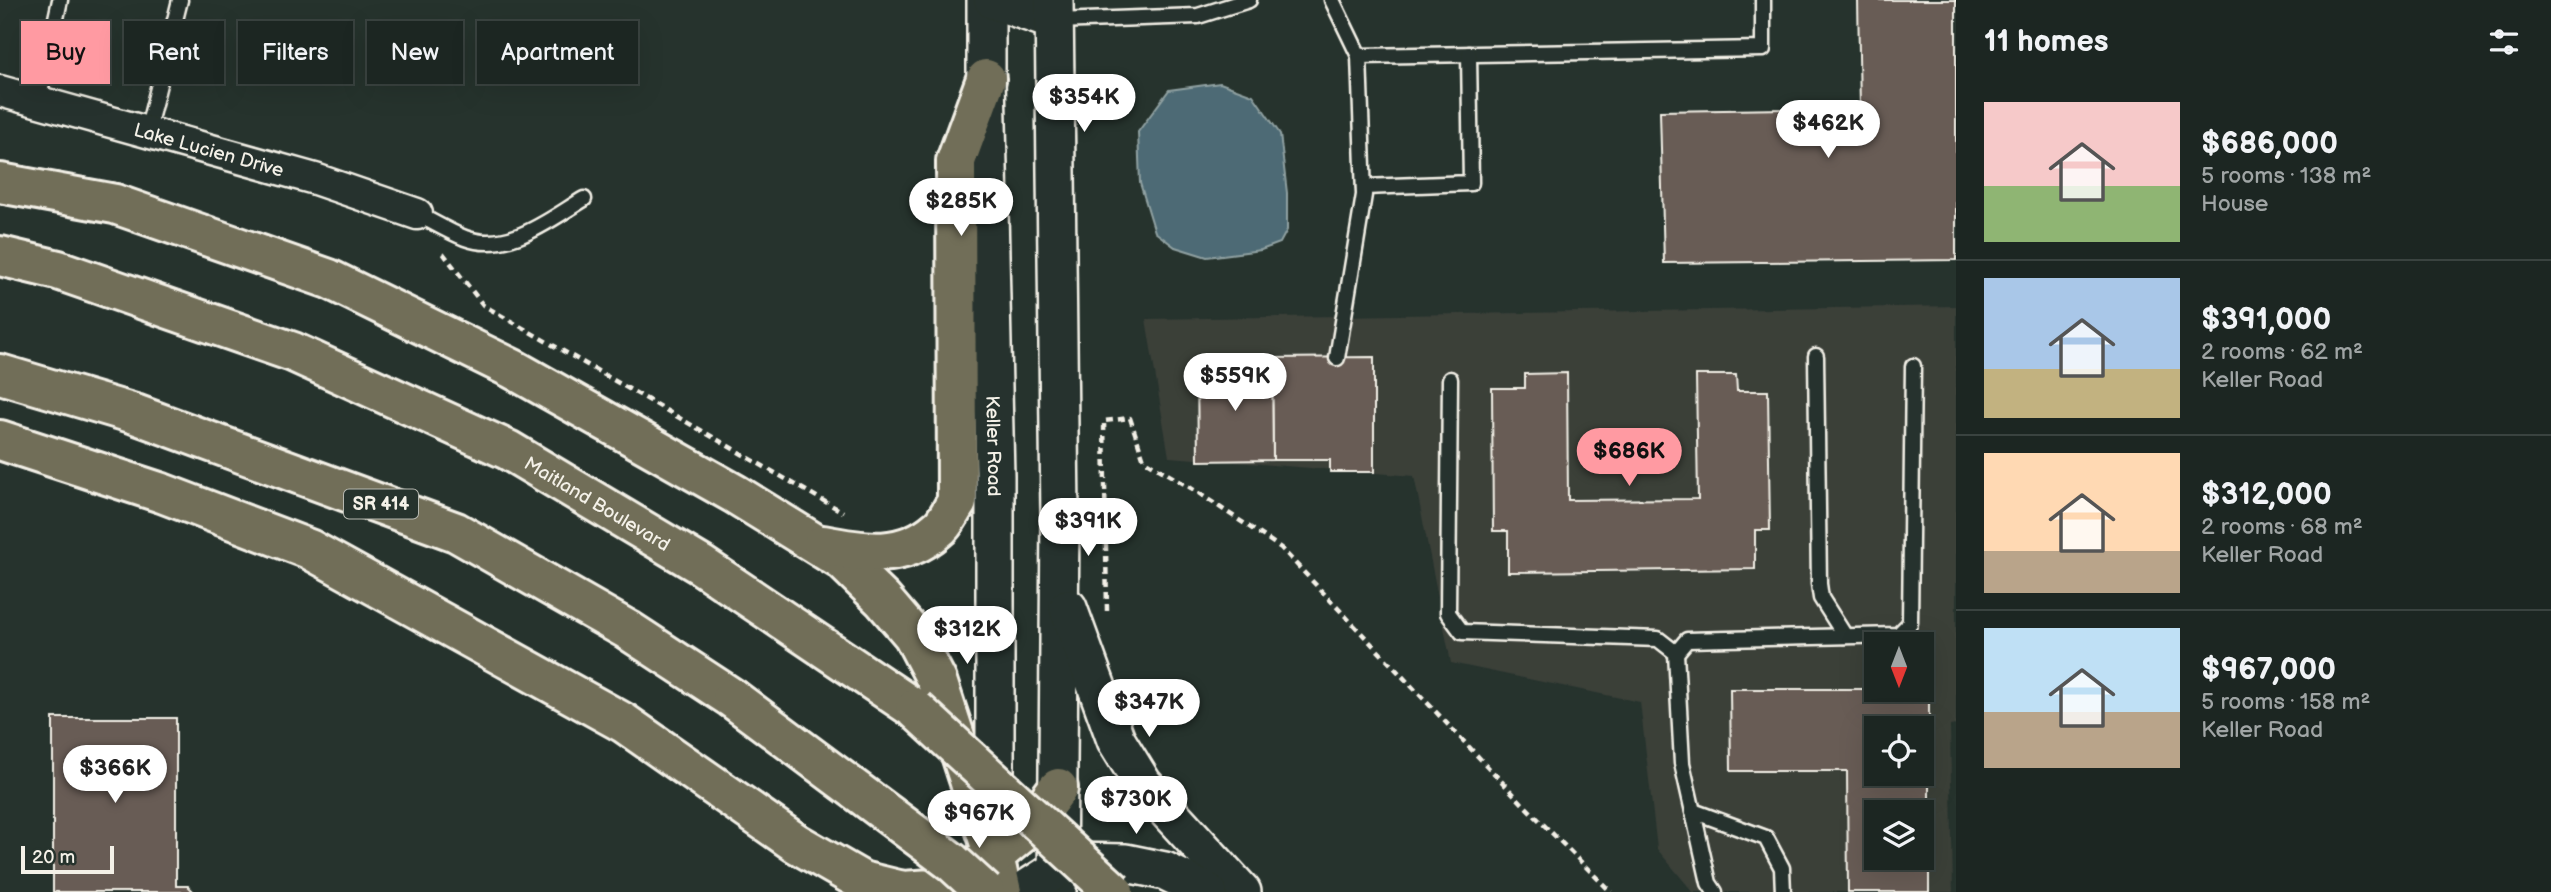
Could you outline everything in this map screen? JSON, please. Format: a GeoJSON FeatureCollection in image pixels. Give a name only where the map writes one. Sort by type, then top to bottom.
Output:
{"type":"FeatureCollection","features":[{"type":"Feature","properties":{"kind":"highway"},"geometry":{"type":"LineString","coordinates":[[815,544],[863,553],[888,553],[915,544],[939,529],[957,502],[956,161],[985,79]]}},
{"type":"Feature","properties":{"kind":"highway"},"geometry":{"type":"LineString","coordinates":[[0,183],[115,204],[329,279],[513,369],[735,494],[843,562],[883,600],[913,635],[937,681],[1020,880]]}},
{"type":"Feature","properties":{"kind":"highway","name":"Maitland Boulevard"},"geometry":{"type":"LineString","coordinates":[[0,256],[58,270],[293,352],[508,450],[701,565],[915,709],[1114,892]]}},
{"type":"Feature","properties":{"kind":"highway","name":"SR 414"},"geometry":{"type":"LineString","coordinates":[[0,374],[135,414],[456,532],[628,630],[732,698],[952,862],[985,892]]}},
{"type":"Feature","properties":{"kind":"highway"},"geometry":{"type":"LineString","coordinates":[[0,440],[162,493],[309,549],[624,723],[772,827],[862,881],[903,891],[1020,880]]}},
{"type":"Feature","properties":{"kind":"highway"},"geometry":{"type":"LineString","coordinates":[[1020,880],[1028,828],[1058,788]]}},
{"type":"Feature","properties":{"kind":"highway"},"geometry":{"type":"LineString","coordinates":[[772,827],[833,892]]}},
{"type":"Feature","properties":{"kind":"street","name":"Keller Road"},"geometry":{"type":"LineString","coordinates":[[986,0],[985,79],[995,476],[995,792],[1020,880]]}},
{"type":"Feature","properties":{"kind":"street"},"geometry":{"type":"LineString","coordinates":[[993,0],[1054,11],[1058,788],[1020,880]]}},
{"type":"Feature","properties":{"kind":"street","name":"Lake Lucien Drive"},"geometry":{"type":"LineString","coordinates":[[0,91],[315,179],[417,214]]}},
{"type":"Feature","properties":{"kind":"street"},"geometry":{"type":"LineString","coordinates":[[1059,585],[1102,705],[1116,740],[1129,762],[1143,784],[1242,892]]}},
{"type":"Feature","properties":{"kind":"street"},"geometry":{"type":"LineString","coordinates":[[1020,880],[1069,862],[1126,863],[1165,871],[1208,892]]}},
{"type":"Feature","properties":{"kind":"lane"},"geometry":{"type":"LineString","coordinates":[[38,101],[60,0]]}},
{"type":"Feature","properties":{"kind":"lane"},"geometry":{"type":"LineString","coordinates":[[147,132],[180,0]]}},
{"type":"Feature","properties":{"kind":"lane"},"geometry":{"type":"LineString","coordinates":[[1054,11],[1198,16],[1249,0]]}},
{"type":"Feature","properties":{"kind":"lane"},"geometry":{"type":"LineString","coordinates":[[1332,0],[1359,56],[1364,187],[1337,358]]}},
{"type":"Feature","properties":{"kind":"lane"},"geometry":{"type":"LineString","coordinates":[[1359,56],[1763,49],[1763,0]]}},
{"type":"Feature","properties":{"kind":"lane"},"geometry":{"type":"LineString","coordinates":[[1364,187],[1471,183],[1469,54]]}},
{"type":"Feature","properties":{"kind":"lane"},"geometry":{"type":"LineString","coordinates":[[417,214],[466,239],[485,243],[506,241],[532,231],[584,199]]}},
{"type":"Feature","properties":{"kind":"lane"},"geometry":{"type":"LineString","coordinates":[[1816,356],[1819,584],[1821,598],[1844,636]]}},
{"type":"Feature","properties":{"kind":"lane"},"geometry":{"type":"LineString","coordinates":[[1715,892],[1709,884],[1682,763],[1676,653],[1687,640],[1898,635],[1910,623],[1913,366]]}},
{"type":"Feature","properties":{"kind":"lane"},"geometry":{"type":"LineString","coordinates":[[1450,379],[1448,613],[1462,632],[1658,639],[1676,653]]}},
{"type":"Feature","properties":{"kind":"lane"},"geometry":{"type":"LineString","coordinates":[[1693,811],[1766,838],[1782,868],[1783,892]]}},
{"type":"Feature","properties":{"kind":"path"},"geometry":{"type":"LineString","coordinates":[[417,214],[456,273],[483,305],[846,513]]}},
{"type":"Feature","properties":{"kind":"path"},"geometry":{"type":"LineString","coordinates":[[1107,620],[1104,421],[1130,418],[1144,460],[1281,548],[1521,803],[1611,892]]}},
{"type":"Feature","properties":{"kind":"shaded area"},"geometry":{"type":"Polygon","coordinates":[[[1956,306],[1956,725],[1950,726],[1953,892],[1693,892],[1657,849],[1640,702],[1451,663],[1414,476],[1169,457],[1146,319],[1956,306]]]}},
{"type":"Feature","properties":{"kind":"water"},"geometry":{"type":"Polygon","coordinates":[[[1220,83],[1253,95],[1280,134],[1287,193],[1287,230],[1280,243],[1261,250],[1207,257],[1175,247],[1155,232],[1140,183],[1138,132],[1169,90],[1220,83]]]}},
{"type":"Feature","properties":{"kind":"building"},"geometry":{"type":"Polygon","coordinates":[[[1858,0],[1956,0],[1956,260],[1664,263],[1660,111],[1860,108],[1858,0]]]}},
{"type":"Feature","properties":{"kind":"building"},"geometry":{"type":"Polygon","coordinates":[[[1374,357],[1374,472],[1330,472],[1330,460],[1273,460],[1272,358],[1374,357]]]}},
{"type":"Feature","properties":{"kind":"building"},"geometry":{"type":"Polygon","coordinates":[[[1197,365],[1272,365],[1273,460],[1198,461],[1197,365]]]}},
{"type":"Feature","properties":{"kind":"building"},"geometry":{"type":"Polygon","coordinates":[[[1567,373],[1568,500],[1698,499],[1696,375],[1736,375],[1737,391],[1768,391],[1770,530],[1755,530],[1755,569],[1508,572],[1508,531],[1493,531],[1492,388],[1525,388],[1525,374],[1567,373]]]}},
{"type":"Feature","properties":{"kind":"building"},"geometry":{"type":"Polygon","coordinates":[[[1730,689],[1864,689],[1864,702],[1929,702],[1929,716],[1864,716],[1864,786],[1929,786],[1929,800],[1864,800],[1864,870],[1929,870],[1929,892],[1848,892],[1847,771],[1731,771],[1730,689]]]}},
{"type":"Feature","properties":{"kind":"building"},"geometry":{"type":"Polygon","coordinates":[[[53,718],[176,718],[176,886],[188,886],[194,892],[53,892],[53,718]]]}}]}
